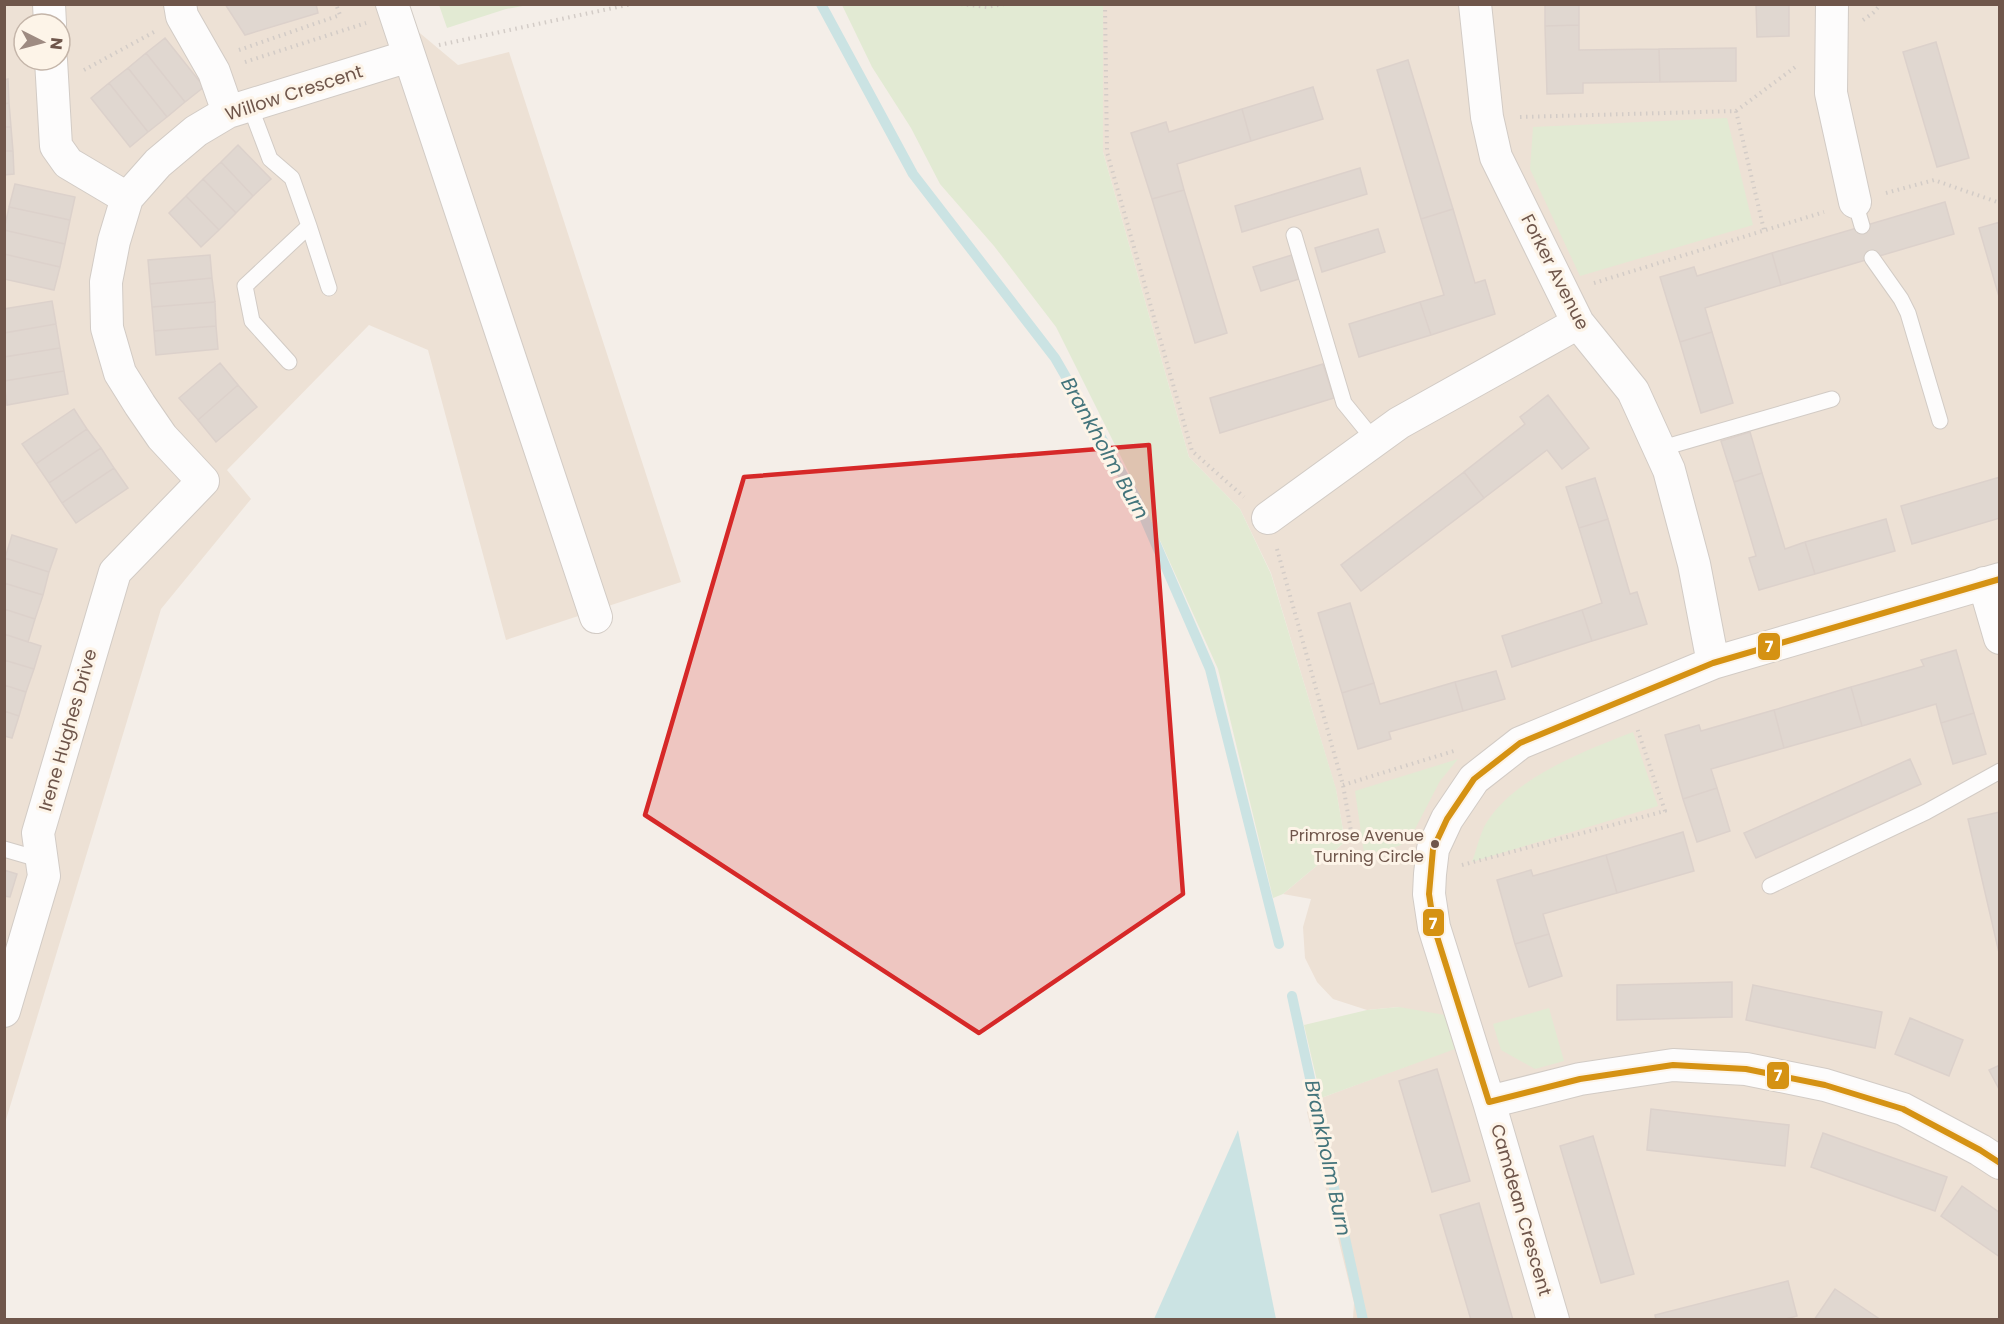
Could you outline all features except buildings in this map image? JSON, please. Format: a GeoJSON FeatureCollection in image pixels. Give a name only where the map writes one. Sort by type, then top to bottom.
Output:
{"type":"FeatureCollection","features":[{"type":"Feature","properties":{"kind":"street"},"geometry":{"type":"LineString","coordinates":[[180,4],[182,16],[225,62],[239,109]]}},
{"type":"Feature","properties":{"kind":"street","name":"Forker Avenue"},"geometry":{"type":"LineString","coordinates":[[1474,4],[1487,117],[1496,157],[1578,323],[1633,391],[1669,470],[1694,564],[1713,663]]}},
{"type":"Feature","properties":{"kind":"street"},"geometry":{"type":"LineString","coordinates":[[1832,4],[1831,93],[1859,214]]}},
{"type":"Feature","properties":{"kind":"street"},"geometry":{"type":"LineString","coordinates":[[394,9],[596,617]]}},
{"type":"Feature","properties":{"kind":"street","name":"Willow Crescent"},"geometry":{"type":"LineString","coordinates":[[203,481],[162,437],[140,405],[120,373],[107,328],[106,282],[114,241],[127,198],[158,163],[196,131],[239,109],[409,56]]}},
{"type":"Feature","properties":{"kind":"street"},"geometry":{"type":"LineString","coordinates":[[52,74],[56,146],[68,164],[127,198]]}},
{"type":"Feature","properties":{"kind":"street"},"geometry":{"type":"LineString","coordinates":[[1268,518],[1399,423],[1578,323]]}},
{"type":"Feature","properties":{"kind":"street","name":"Irene Hughes Drive"},"geometry":{"type":"LineString","coordinates":[[4,1011],[44,876],[38,833],[115,572],[203,481]]}},
{"type":"Feature","properties":{"kind":"street"},"geometry":{"type":"LineString","coordinates":[[1992,581],[2000,639]]}},
{"type":"Feature","properties":{"kind":"street","name":"Camdean Crescent"},"geometry":{"type":"LineString","coordinates":[[1553,1320],[1489,1102],[1434,927],[1429,884],[1433,849],[1447,819],[1474,778],[1520,742],[1713,663],[1992,581]]}},
{"type":"Feature","properties":{"kind":"street"},"geometry":{"type":"LineString","coordinates":[[1489,1102],[1580,1079],[1673,1065],[1746,1070],[1825,1085],[1903,1109],[2000,1163]]}},
{"type":"Feature","properties":{"kind":"lane"},"geometry":{"type":"LineString","coordinates":[[239,109],[270,159],[292,178],[328,288]]}},
{"type":"Feature","properties":{"kind":"lane"},"geometry":{"type":"LineString","coordinates":[[290,362],[252,321],[245,286],[309,226]]}},
{"type":"Feature","properties":{"kind":"lane"},"geometry":{"type":"LineString","coordinates":[[1294,235],[1344,403],[1375,441]]}},
{"type":"Feature","properties":{"kind":"lane"},"geometry":{"type":"LineString","coordinates":[[1872,258],[1901,299],[1908,313],[1940,421]]}},
{"type":"Feature","properties":{"kind":"lane"},"geometry":{"type":"LineString","coordinates":[[1659,449],[1832,399]]}},
{"type":"Feature","properties":{"kind":"lane"},"geometry":{"type":"LineString","coordinates":[[1770,886],[1926,812],[2000,771]]}},
{"type":"Feature","properties":{"kind":"lane"},"geometry":{"type":"LineString","coordinates":[[4,849],[42,860]]}},
{"type":"Feature","properties":{"kind":"path"},"geometry":{"type":"LineString","coordinates":[[225,62],[340,15],[336,4]]}},
{"type":"Feature","properties":{"kind":"path"},"geometry":{"type":"LineString","coordinates":[[409,56],[441,44],[632,4]]}},
{"type":"Feature","properties":{"kind":"path"},"geometry":{"type":"LineString","coordinates":[[961,4],[987,7],[1005,4]]}},
{"type":"Feature","properties":{"kind":"path"},"geometry":{"type":"LineString","coordinates":[[1105,4],[1107,152],[1192,451],[1268,518],[1343,785],[1352,837]]}},
{"type":"Feature","properties":{"kind":"path"},"geometry":{"type":"LineString","coordinates":[[225,62],[394,9]]}},
{"type":"Feature","properties":{"kind":"path"},"geometry":{"type":"LineString","coordinates":[[52,74],[138,40]]}},
{"type":"Feature","properties":{"kind":"path"},"geometry":{"type":"LineString","coordinates":[[1487,117],[1736,111],[1831,41]]}},
{"type":"Feature","properties":{"kind":"path"},"geometry":{"type":"LineString","coordinates":[[1736,111],[1764,230]]}},
{"type":"Feature","properties":{"kind":"path"},"geometry":{"type":"LineString","coordinates":[[1563,292],[1764,230],[1859,214],[1934,180],[2000,203]]}},
{"type":"Feature","properties":{"kind":"path"},"geometry":{"type":"LineString","coordinates":[[1429,884],[1665,811],[1627,698]]}},
{"type":"Feature","properties":{"kind":"path"},"geometry":{"type":"LineString","coordinates":[[1343,785],[1461,748]]}},
{"type":"Feature","properties":{"kind":"highlighted area"},"geometry":{"type":"Polygon","coordinates":[[[1149,445],[1183,894],[979,1033],[645,815],[744,477],[1149,445]]]}},
{"type":"Feature","properties":{"kind":"shaded area"},"geometry":{"type":"Polygon","coordinates":[[[5,5],[406,5],[415,29],[458,65],[509,52],[681,582],[506,640],[428,350],[369,325],[227,470],[251,499],[161,609],[5,1123],[5,5]]]}},
{"type":"Feature","properties":{"kind":"shaded area"},"geometry":{"type":"Polygon","coordinates":[[[1103,5],[1999,5],[1999,1319],[1353,1319],[1354,1303],[1307,1112],[1321,1098],[1455,1048],[1399,1007],[1367,1010],[1333,999],[1317,982],[1305,958],[1303,927],[1311,899],[1283,894],[1345,842],[1336,790],[1271,573],[1240,509],[1189,457],[1103,152],[1103,5]]]}},
{"type":"Feature","properties":{"kind":"green space"},"geometry":{"type":"Polygon","coordinates":[[[439,4],[528,5],[506,9],[447,28],[439,4]]]}},
{"type":"Feature","properties":{"kind":"green space"},"geometry":{"type":"Polygon","coordinates":[[[842,5],[1103,5],[1103,152],[1189,457],[1240,509],[1271,574],[1336,789],[1345,842],[1283,894],[1273,898],[1218,669],[1136,487],[1056,327],[994,246],[940,184],[911,128],[872,67],[842,5]]]}},
{"type":"Feature","properties":{"kind":"green space"},"geometry":{"type":"Polygon","coordinates":[[[1727,118],[1753,225],[1580,276],[1530,169],[1533,127],[1727,118]]]}},
{"type":"Feature","properties":{"kind":"green space"},"geometry":{"type":"Polygon","coordinates":[[[1633,732],[1658,806],[1472,862],[1484,827],[1511,795],[1530,781],[1571,758],[1633,732]]]}},
{"type":"Feature","properties":{"kind":"green space"},"geometry":{"type":"Polygon","coordinates":[[[1458,759],[1440,781],[1415,829],[1401,845],[1384,851],[1364,853],[1355,791],[1458,759]]]}},
{"type":"Feature","properties":{"kind":"green space"},"geometry":{"type":"Polygon","coordinates":[[[1399,1007],[1445,1015],[1455,1049],[1321,1098],[1304,1025],[1367,1010],[1399,1007]]]}},
{"type":"Feature","properties":{"kind":"green space"},"geometry":{"type":"Polygon","coordinates":[[[1549,1008],[1564,1061],[1535,1069],[1501,1050],[1493,1024],[1549,1008]]]}},
{"type":"Feature","properties":{"kind":"water"},"geometry":{"type":"Polygon","coordinates":[[[1238,1130],[1276,1319],[1154,1319],[1238,1130]]]}},
{"type":"Feature","properties":{"kind":"waterway","name":"Brankholm Burn"},"geometry":{"type":"LineString","coordinates":[[821,4],[913,174],[1055,358],[1135,496],[1210,669],[1279,944]]}},
{"type":"Feature","properties":{"kind":"waterway","name":"Brankholm Burn"},"geometry":{"type":"LineString","coordinates":[[1292,996],[1363,1320]]}},
{"type":"Feature","properties":{"kind":"transit line","name":"7"},"geometry":{"type":"LineString","coordinates":[[2000,579],[1713,663],[1520,743],[1474,779],[1447,819],[1433,849],[1429,894],[1434,927],[1489,1102],[1580,1079],[1673,1065],[1746,1069],[1825,1085],[1903,1109],[2000,1163]]}},
{"type":"Feature","properties":{"kind":"place","name":"Primrose Avenue Turning Circle"},"geometry":{"type":"Point","coordinates":[1435,844]}}]}
